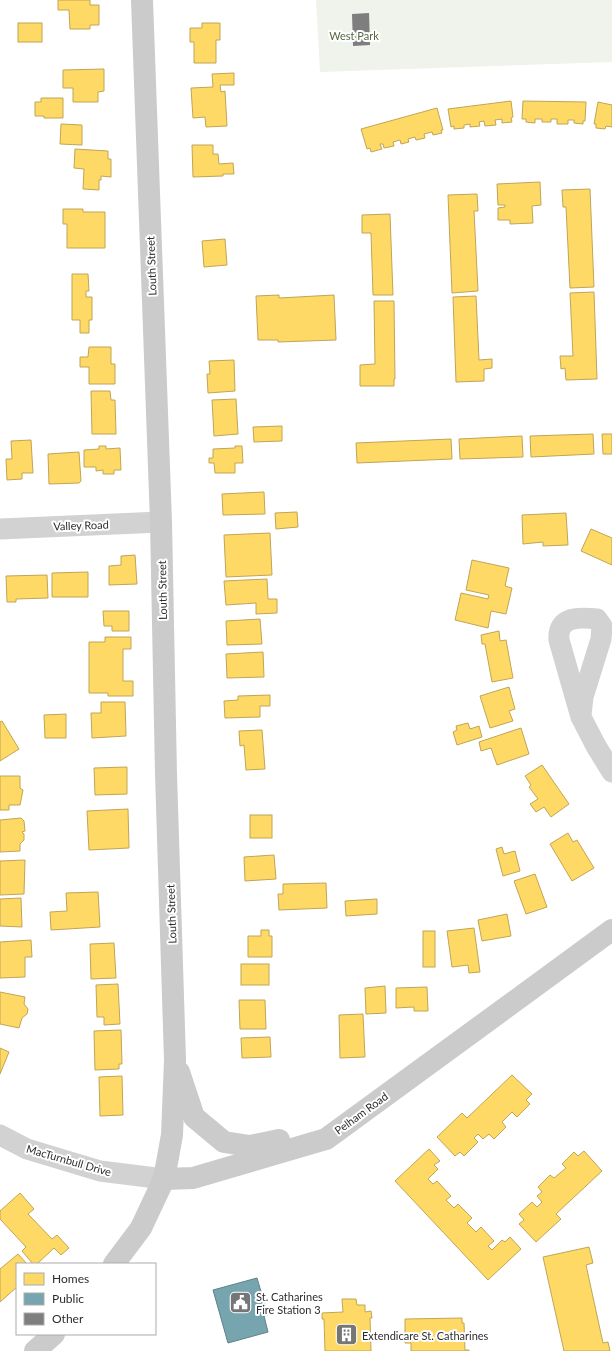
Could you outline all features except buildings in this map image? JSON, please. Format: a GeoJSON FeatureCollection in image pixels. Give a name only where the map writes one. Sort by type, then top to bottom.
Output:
{"type":"FeatureCollection","features":[{"type":"Feature","properties":{"kind":"main road","name":"Louth Street"},"geometry":{"type":"LineString","coordinates":[[142,0],[161,522],[166,774],[175,1060],[172,1135],[164,1179]]}},
{"type":"Feature","properties":{"kind":"main road","name":"Pelham Road"},"geometry":{"type":"LineString","coordinates":[[164,1179],[193,1178],[326,1139],[612,930]]}},
{"type":"Feature","properties":{"kind":"main road"},"geometry":{"type":"LineString","coordinates":[[175,1060],[194,1117],[224,1142],[250,1146],[288,1138],[326,1139]]}},
{"type":"Feature","properties":{"kind":"main road"},"geometry":{"type":"LineString","coordinates":[[115,1263],[141,1228],[164,1179]]}},
{"type":"Feature","properties":{"kind":"main road"},"geometry":{"type":"LineString","coordinates":[[35,1351],[53,1335]]}},
{"type":"Feature","properties":{"kind":"street","name":"Valley Road"},"geometry":{"type":"LineString","coordinates":[[0,529],[161,522]]}},
{"type":"Feature","properties":{"kind":"street"},"geometry":{"type":"LineString","coordinates":[[581,715],[596,746],[612,772]]}},
{"type":"Feature","properties":{"kind":"street","name":"MacTurnbull Drive"},"geometry":{"type":"LineString","coordinates":[[0,1135],[27,1149],[100,1171],[164,1179]]}},
{"type":"Feature","properties":{"kind":"green space","name":"West Park"},"geometry":{"type":"Polygon","coordinates":[[[316,0],[612,0],[612,62],[320,72],[316,0]]]}},
{"type":"Feature","properties":{"kind":"place","name":"St. Catharines Fire Station 3"},"geometry":{"type":"Point","coordinates":[240,1302]}},
{"type":"Feature","properties":{"kind":"place","name":"Extendicare St. Catharines"},"geometry":{"type":"Point","coordinates":[347,1335]}}]}
